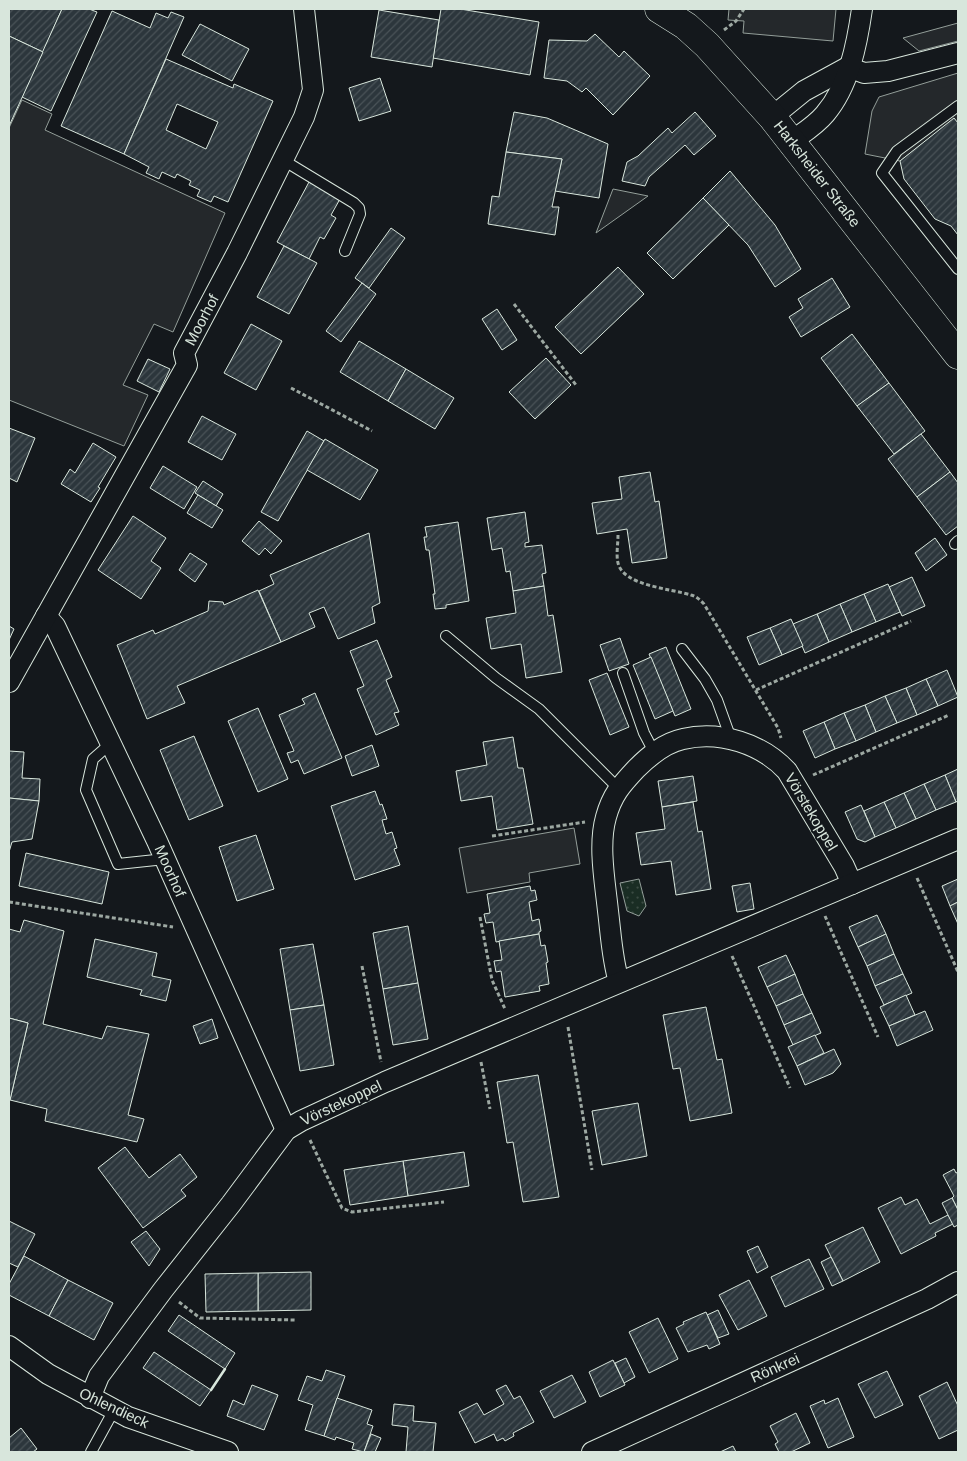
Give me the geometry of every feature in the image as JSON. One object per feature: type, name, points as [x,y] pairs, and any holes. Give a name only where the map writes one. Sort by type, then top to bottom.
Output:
[{"type":"main road","name":"Harksheider Straße","points":[[659,9],[686,26],[707,45],[772,117],[958,355]]},
{"type":"street","name":"Moorhof","points":[[9,682],[187,365],[184,353],[237,253],[304,117],[312,90],[304,9]]},
{"type":"street","points":[[792,141],[814,125],[830,108],[841,89],[856,45],[862,9]]},
{"type":"street","points":[[772,117],[804,91],[848,67],[864,73],[888,71],[958,53]]},
{"type":"street","name":"Moorhof","points":[[46,616],[55,626],[165,858],[196,931],[294,1126]]},
{"type":"street","name":"Vörstekoppel","points":[[619,982],[614,965],[604,866],[605,819],[618,788],[654,752],[683,739],[699,737],[731,739],[745,743],[766,754],[781,765],[844,866],[852,884]]},
{"type":"street","name":"Vörstekoppel","points":[[90,1398],[99,1376],[163,1290],[294,1126],[385,1082],[507,1032],[619,982],[958,839]]},
{"type":"street","name":"Rönkrei","points":[[592,1452],[927,1299],[958,1282]]},
{"type":"street","name":"Ohlendieck","points":[[9,1346],[48,1374],[134,1420],[228,1452]]},
{"type":"lane","points":[[958,106],[897,151],[882,173],[958,269]]},
{"type":"lane","points":[[283,160],[354,203],[359,208],[360,214],[345,251]]},
{"type":"lane","points":[[446,636],[496,678],[539,709],[618,788]]},
{"type":"lane","points":[[682,649],[717,700],[731,739]]},
{"type":"lane","points":[[623,673],[644,733],[654,752]]},
{"type":"lane","points":[[110,744],[93,759],[86,790],[118,864],[165,858]]},
{"type":"lane","points":[[91,1452],[114,1410]]},
{"type":"path","points":[[514,304],[576,385]]},
{"type":"path","points":[[291,388],[372,431]]},
{"type":"path","points":[[618,535],[618,563],[622,571],[629,576],[661,589],[694,595],[704,604],[778,728],[784,749],[781,765]]},
{"type":"path","points":[[756,690],[911,621]]},
{"type":"path","points":[[794,784],[949,715]]},
{"type":"path","points":[[492,836],[605,819]]},
{"type":"path","points":[[909,860],[958,972]]},
{"type":"path","points":[[818,898],[878,1037]]},
{"type":"path","points":[[9,902],[196,931]]},
{"type":"path","points":[[480,917],[492,980],[506,1011],[507,1032]]},
{"type":"path","points":[[724,939],[790,1088]]},
{"type":"path","points":[[362,966],[385,1082]]},
{"type":"path","points":[[563,1007],[592,1170]]},
{"type":"path","points":[[478,1044],[490,1109]]},
{"type":"path","points":[[294,1126],[342,1208],[352,1212],[444,1202]]},
{"type":"path","points":[[163,1290],[200,1318],[295,1320]]},
{"type":"green space","points":[[639,879],[646,906],[639,916],[627,911],[620,883]]},
{"type":"shaded area","points":[[729,9],[836,9],[833,41],[743,33],[744,21],[728,20]]},
{"type":"shaded area","points":[[958,23],[958,41],[919,51],[903,38]]},
{"type":"shaded area","points":[[958,73],[958,123],[954,119],[900,161],[865,154],[872,111],[879,97]]},
{"type":"shaded area","points":[[22,100],[52,114],[45,130],[225,213],[173,332],[154,324],[123,385],[148,395],[124,446],[9,400],[9,128]]},
{"type":"shaded area","points":[[613,189],[648,196],[596,233]]},
{"type":"shaded area","points":[[574,828],[580,864],[529,873],[530,882],[467,893],[459,848]]},
{"type":"building","points":[[9,9],[62,9],[43,52],[9,36]]},
{"type":"building","points":[[62,9],[89,9],[97,12],[51,111],[22,97]]},
{"type":"building","points":[[441,9],[460,9],[539,22],[530,75],[433,58]]},
{"type":"building","points":[[379,10],[439,20],[432,67],[371,57]]},
{"type":"building","points":[[112,11],[150,28],[156,13],[168,18],[171,12],[184,17],[124,154],[61,126]]},
{"type":"building","points":[[200,24],[249,49],[232,81],[182,55]]},
{"type":"building","points":[[595,34],[619,57],[624,51],[650,76],[613,115],[586,88],[582,92],[567,81],[544,78],[549,40],[587,41]]},
{"type":"building","points":[[9,36],[43,52],[9,126]]},
{"type":"building","points":[[166,59],[233,88],[234,84],[273,101],[228,202],[214,196],[211,202],[197,196],[200,190],[189,185],[191,181],[177,174],[175,178],[162,172],[159,179],[146,173],[149,167],[124,154]],"holes":[[[177,104],[218,122],[206,149],[166,130]]]},
{"type":"building","points":[[380,78],[391,111],[359,121],[349,88]]},
{"type":"building","points":[[514,112],[547,118],[608,144],[599,198],[555,191],[562,159],[506,152]]},
{"type":"building","points":[[695,112],[716,136],[694,155],[685,145],[649,177],[645,186],[622,181],[627,162],[638,156],[668,128],[672,133]]},
{"type":"building","points":[[954,118],[958,123],[958,235],[951,226],[935,219],[904,179],[900,161]]},
{"type":"building","points":[[506,152],[562,159],[552,207],[559,207],[555,235],[488,224],[492,196],[499,197]]},
{"type":"building","points":[[730,171],[775,225],[801,269],[775,287],[748,245],[703,198]]},
{"type":"building","points":[[309,182],[340,199],[331,215],[336,218],[324,239],[320,237],[309,259],[277,242]]},
{"type":"building","points":[[703,198],[729,225],[673,279],[647,253]]},
{"type":"building","points":[[391,228],[405,238],[369,288],[355,278]]},
{"type":"building","points":[[284,246],[317,263],[289,314],[257,297]]},
{"type":"building","points":[[618,267],[644,294],[581,354],[555,327]]},
{"type":"building","points":[[832,278],[850,307],[801,337],[789,317],[803,308],[798,299]]},
{"type":"building","points":[[362,283],[376,294],[341,342],[326,331]]},
{"type":"building","points":[[497,309],[517,340],[502,350],[482,319]]},
{"type":"building","points":[[251,324],[282,341],[256,390],[224,373]]},
{"type":"building","points":[[852,334],[889,383],[857,406],[821,358]]},
{"type":"building","points":[[359,341],[406,369],[388,401],[340,372]]},
{"type":"building","points":[[546,358],[571,385],[535,419],[509,392]]},
{"type":"building","points":[[148,359],[170,369],[159,392],[137,381]]},
{"type":"building","points":[[406,369],[454,398],[435,429],[388,401]]},
{"type":"building","points":[[889,383],[925,431],[894,454],[857,406]]},
{"type":"building","points":[[202,416],[236,434],[222,460],[188,442]]},
{"type":"building","points":[[9,428],[35,438],[17,482],[9,478]]},
{"type":"building","points":[[307,431],[324,441],[278,521],[261,512]]},
{"type":"building","points":[[921,434],[950,472],[917,497],[888,459]]},
{"type":"building","points":[[325,439],[378,470],[360,500],[307,470]]},
{"type":"building","points":[[93,443],[116,457],[91,502],[61,484],[70,469],[75,473]]},
{"type":"building","points":[[163,466],[197,487],[184,509],[150,488]]},
{"type":"building","points":[[650,472],[655,502],[659,501],[667,558],[632,563],[627,529],[597,534],[592,503],[622,499],[619,477]]},
{"type":"building","points":[[950,472],[958,483],[958,526],[946,535],[917,497]]},
{"type":"building","points":[[203,481],[223,494],[216,506],[195,493]]},
{"type":"building","points":[[198,495],[223,510],[212,528],[187,513]]},
{"type":"building","points":[[525,512],[529,542],[525,543],[525,547],[542,545],[546,573],[542,574],[544,586],[513,591],[510,571],[506,572],[502,548],[492,550],[487,518]]},
{"type":"building","points":[[133,516],[166,538],[151,561],[161,568],[141,599],[98,570]]},
{"type":"building","points":[[259,521],[282,541],[271,554],[265,548],[259,555],[242,541]]},
{"type":"building","points":[[458,522],[469,601],[446,605],[446,608],[435,609],[433,594],[435,594],[429,550],[426,550],[424,537],[427,537],[425,527]]},
{"type":"building","points":[[369,533],[380,603],[372,607],[375,623],[338,639],[324,607],[309,613],[315,627],[281,642],[259,591],[274,584],[270,575]]},
{"type":"building","points":[[935,538],[947,555],[926,571],[915,553]]},
{"type":"building","points":[[190,553],[207,564],[195,582],[179,570]]},
{"type":"building","points":[[912,577],[925,606],[902,616],[889,587]]},
{"type":"building","points":[[888,584],[900,612],[876,622],[864,594]]},
{"type":"building","points":[[544,586],[548,616],[553,615],[562,672],[526,678],[521,644],[491,649],[486,618],[516,613],[513,591]]},
{"type":"building","points":[[258,590],[281,642],[177,686],[185,703],[147,719],[117,645],[153,630],[155,634],[208,611],[209,601],[223,602],[224,605]]},
{"type":"building","points":[[864,594],[876,622],[852,632],[840,604]]},
{"type":"building","points":[[840,604],[852,632],[829,642],[817,614]]},
{"type":"building","points":[[817,614],[829,642],[805,653],[793,624]]},
{"type":"building","points":[[791,619],[803,646],[782,655],[770,628]]},
{"type":"building","points":[[9,626],[14,629],[9,640]]},
{"type":"building","points":[[770,628],[782,655],[759,665],[747,637]]},
{"type":"building","points":[[620,638],[629,664],[609,671],[600,645]]},
{"type":"building","points":[[377,640],[392,677],[386,680],[399,712],[394,713],[399,725],[376,735],[357,689],[364,686],[350,651]]},
{"type":"building","points":[[666,647],[691,709],[675,716],[649,654]]},
{"type":"building","points":[[651,657],[673,711],[655,719],[633,665]]},
{"type":"building","points":[[947,670],[958,697],[938,706],[926,679]]},
{"type":"building","points":[[607,673],[629,727],[610,735],[589,680]]},
{"type":"building","points":[[926,679],[938,706],[917,715],[906,688]]},
{"type":"building","points":[[906,688],[917,715],[897,723],[885,696]]},
{"type":"building","points":[[315,693],[342,758],[304,774],[298,760],[291,763],[287,753],[294,751],[279,715],[305,704],[302,699]]},
{"type":"building","points":[[885,696],[897,723],[876,732],[865,705]]},
{"type":"building","points":[[865,705],[876,732],[856,741],[844,713]]},
{"type":"building","points":[[258,708],[288,779],[258,792],[228,721]]},
{"type":"building","points":[[844,713],[856,741],[835,749],[824,722]]},
{"type":"building","points":[[824,722],[835,749],[815,758],[803,731]]},
{"type":"building","points":[[194,736],[223,806],[189,820],[160,750]]},
{"type":"building","points":[[513,737],[518,768],[523,768],[533,824],[497,830],[492,796],[461,801],[456,771],[487,765],[483,742]]},
{"type":"building","points":[[372,745],[379,766],[352,776],[345,756]]},
{"type":"building","points":[[9,751],[24,752],[22,778],[40,779],[39,801],[9,798]]},
{"type":"building","points":[[958,769],[958,801],[956,802],[945,775]]},
{"type":"building","points":[[945,775],[956,802],[936,810],[924,784]]},
{"type":"building","points":[[693,776],[697,801],[662,807],[658,781]]},
{"type":"building","points":[[924,784],[936,810],[916,819],[904,793]]},
{"type":"building","points":[[375,791],[387,819],[382,820],[386,834],[392,832],[397,848],[394,849],[400,865],[355,880],[331,806]]},
{"type":"building","points":[[904,793],[916,819],[896,828],[884,802]]},
{"type":"building","points":[[9,798],[39,801],[32,839],[12,842],[9,852]]},
{"type":"building","points":[[693,802],[698,832],[702,831],[711,889],[676,895],[671,861],[641,865],[636,833],[665,829],[662,807]]},
{"type":"building","points":[[884,802],[896,828],[875,837],[864,811]]},
{"type":"building","points":[[861,805],[875,837],[865,842],[857,839],[845,812]]},
{"type":"building","points":[[256,835],[274,889],[237,901],[219,847]]},
{"type":"building","points":[[26,853],[109,872],[102,904],[19,886]]},
{"type":"building","points":[[958,879],[958,902],[950,906],[942,886]]},
{"type":"building","points":[[750,883],[754,909],[737,912],[732,886]]},
{"type":"building","points":[[530,886],[531,891],[535,890],[537,900],[529,902],[532,921],[539,919],[541,931],[539,934],[496,942],[493,922],[486,923],[484,914],[490,913],[487,894]]},
{"type":"building","points":[[958,902],[958,924],[950,906]]},
{"type":"building","points":[[877,915],[886,934],[858,947],[849,927]]},
{"type":"building","points":[[24,920],[64,931],[43,1024],[102,1039],[107,1026],[149,1034],[128,1115],[144,1119],[137,1142],[45,1121],[47,1109],[10,1100],[28,1023],[9,1018],[9,929],[20,932]]},
{"type":"building","points":[[408,926],[418,983],[383,989],[373,933]]},
{"type":"building","points":[[539,934],[541,946],[545,945],[549,984],[539,986],[540,991],[505,997],[501,971],[496,972],[494,961],[502,960],[499,941]]},
{"type":"building","points":[[886,934],[894,954],[867,966],[858,947]]},
{"type":"building","points":[[95,939],[157,953],[152,976],[171,980],[166,1001],[140,995],[142,990],[87,977]]},
{"type":"building","points":[[313,944],[324,1005],[290,1010],[280,949]]},
{"type":"building","points":[[894,954],[903,974],[875,986],[867,966]]},
{"type":"building","points":[[786,955],[795,974],[767,987],[758,967]]},
{"type":"building","points":[[795,974],[803,994],[776,1006],[767,987]]},
{"type":"building","points":[[903,974],[912,993],[884,1005],[875,986]]},
{"type":"building","points":[[418,983],[428,1039],[393,1045],[383,989]]},
{"type":"building","points":[[803,994],[812,1013],[784,1025],[776,1006]]},
{"type":"building","points":[[906,995],[915,1015],[889,1026],[880,1007]]},
{"type":"building","points":[[324,1005],[334,1065],[300,1071],[290,1010]]},
{"type":"building","points":[[706,1007],[717,1060],[722,1059],[732,1113],[690,1121],[680,1068],[673,1069],[663,1015]]},
{"type":"building","points":[[925,1011],[933,1030],[897,1046],[889,1026]]},
{"type":"building","points":[[812,1013],[821,1033],[793,1045],[784,1025]]},
{"type":"building","points":[[9,1018],[28,1023],[10,1100],[9,1099]]},
{"type":"building","points":[[212,1019],[218,1038],[200,1044],[193,1026]]},
{"type":"building","points":[[815,1035],[824,1053],[797,1066],[788,1047]]},
{"type":"building","points":[[834,1049],[841,1064],[833,1073],[805,1085],[797,1066]]},
{"type":"building","points":[[538,1075],[559,1197],[523,1202],[513,1142],[507,1143],[497,1082]]},
{"type":"building","points":[[638,1103],[647,1156],[602,1165],[592,1111]]},
{"type":"building","points":[[125,1147],[149,1178],[180,1154],[197,1177],[181,1190],[186,1196],[143,1228],[98,1168]]},
{"type":"building","points":[[464,1152],[469,1186],[408,1196],[403,1161]]},
{"type":"building","points":[[403,1161],[408,1196],[350,1205],[344,1170]]},
{"type":"building","points":[[954,1169],[956,1173],[958,1172],[958,1210],[952,1198],[954,1196],[943,1175]]},
{"type":"building","points":[[901,1197],[905,1205],[917,1199],[930,1224],[948,1215],[953,1224],[935,1233],[936,1236],[901,1254],[878,1208]]},
{"type":"building","points":[[952,1198],[958,1210],[958,1225],[954,1227],[942,1203]]},
{"type":"building","points":[[9,1221],[35,1234],[18,1267],[9,1263]]},
{"type":"building","points":[[863,1227],[880,1262],[843,1281],[825,1245]]},
{"type":"building","points":[[146,1231],[160,1249],[149,1266],[131,1242]]},
{"type":"building","points":[[758,1246],[768,1267],[757,1273],[747,1251]]},
{"type":"building","points":[[24,1256],[68,1280],[49,1316],[9,1295],[9,1284]]},
{"type":"building","points":[[831,1257],[843,1281],[832,1286],[821,1262]]},
{"type":"building","points":[[809,1259],[824,1289],[785,1307],[771,1277]]},
{"type":"building","points":[[311,1272],[311,1310],[258,1311],[258,1273]]},
{"type":"building","points":[[258,1273],[258,1311],[206,1312],[205,1274]]},
{"type":"building","points":[[68,1280],[113,1303],[94,1340],[49,1316]]},
{"type":"building","points":[[749,1280],[767,1316],[738,1330],[719,1295]]},
{"type":"building","points":[[718,1310],[729,1334],[718,1338],[707,1315]]},
{"type":"building","points":[[706,1312],[720,1344],[709,1349],[707,1345],[688,1352],[676,1328],[684,1324],[683,1322]]},
{"type":"building","points":[[179,1315],[235,1353],[225,1369],[168,1331]]},
{"type":"building","points":[[658,1318],[678,1359],[649,1373],[629,1332]]},
{"type":"building","points":[[154,1352],[211,1390],[200,1406],[143,1368]]},
{"type":"building","points":[[626,1358],[635,1377],[624,1383],[615,1363]]},
{"type":"building","points":[[613,1360],[625,1385],[600,1397],[589,1372]]},
{"type":"building","points":[[326,1370],[345,1376],[324,1436],[305,1430],[313,1405],[298,1400],[307,1376],[322,1381]]},
{"type":"building","points":[[887,1371],[903,1405],[875,1418],[858,1384]]},
{"type":"building","points":[[572,1375],[586,1402],[554,1418],[540,1391]]},
{"type":"building","points":[[947,1382],[958,1406],[958,1430],[939,1439],[919,1396]]},
{"type":"building","points":[[252,1385],[278,1395],[264,1430],[227,1416],[233,1400],[244,1405]]},
{"type":"building","points":[[506,1385],[514,1399],[520,1396],[534,1422],[513,1433],[514,1436],[505,1441],[503,1438],[497,1441],[494,1434],[475,1443],[459,1412],[477,1403],[484,1415],[504,1404],[496,1390]]},
{"type":"building","points":[[337,1398],[372,1410],[367,1424],[373,1426],[364,1452],[352,1449],[354,1443],[336,1437],[335,1440],[324,1436]]},
{"type":"building","points":[[838,1398],[854,1437],[828,1448],[810,1406],[824,1400],[825,1404]]},
{"type":"building","points":[[394,1404],[414,1406],[413,1421],[436,1423],[433,1452],[406,1452],[408,1427],[392,1425]]},
{"type":"building","points":[[796,1413],[810,1443],[791,1452],[779,1452],[775,1444],[778,1442],[770,1426]]},
{"type":"building","points":[[21,1428],[37,1449],[33,1452],[9,1452],[9,1438]]},
{"type":"building","points":[[371,1434],[381,1438],[375,1452],[364,1452]]},
{"type":"building","points":[[733,1446],[736,1452],[720,1452]]},
{"type":"wall","points":[[211,1390],[225,1369]]}]
